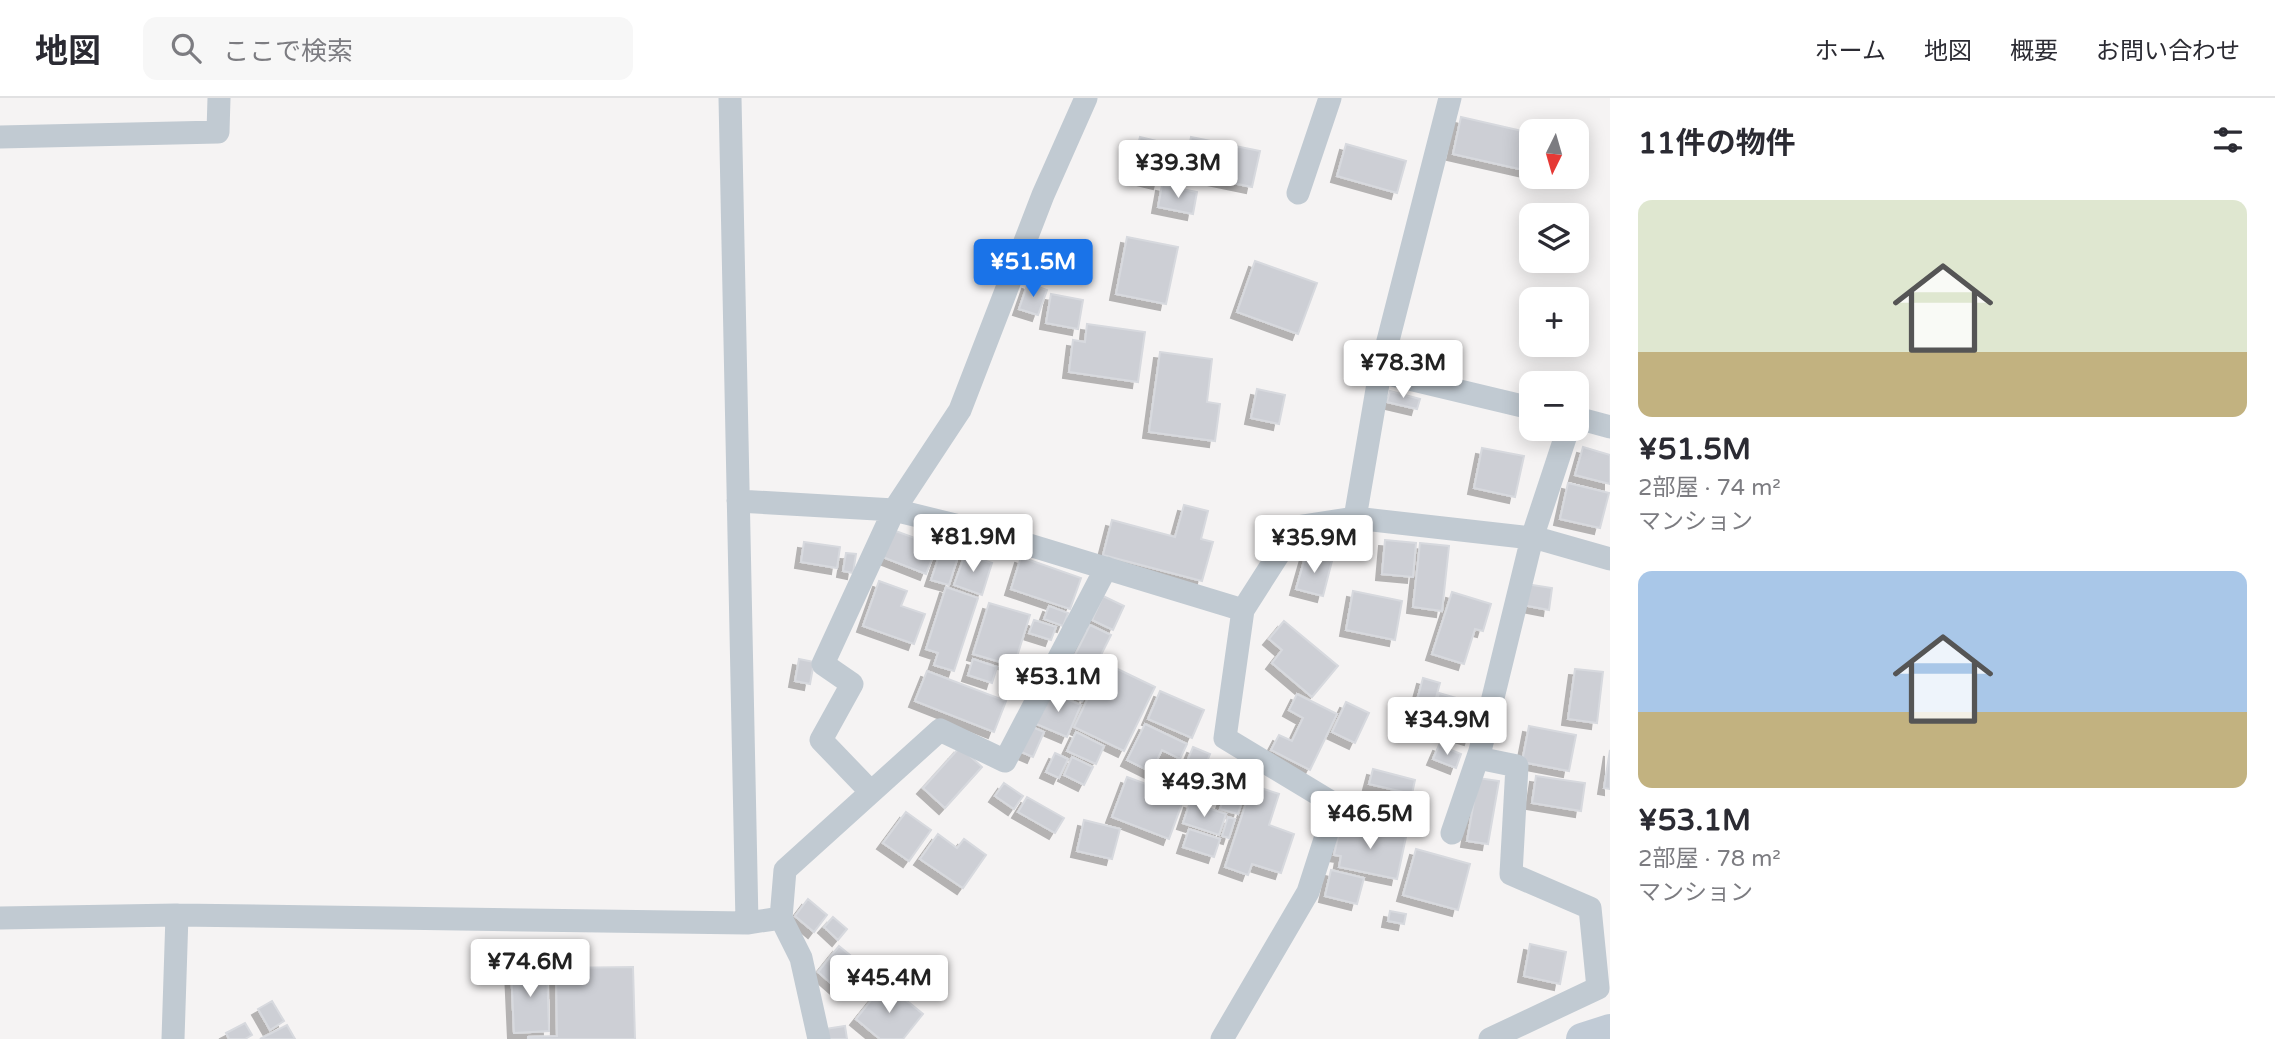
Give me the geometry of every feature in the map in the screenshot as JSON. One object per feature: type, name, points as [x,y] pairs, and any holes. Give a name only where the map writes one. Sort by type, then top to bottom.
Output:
[{"type":"main road","points":[[1582,1039],[1610,1030]]},
{"type":"street","points":[[0,137],[218,132],[219,98]]},
{"type":"street","points":[[730,98],[747,923]]},
{"type":"street","points":[[871,792],[821,740],[852,684],[822,664],[894,510],[960,410],[1043,195],[1086,98]]},
{"type":"street","points":[[1298,193],[1330,98]]},
{"type":"street","points":[[1355,519],[1380,372],[1450,98]]},
{"type":"street","points":[[1380,372],[1519,405]]},
{"type":"street","points":[[1589,421],[1610,427]]},
{"type":"street","points":[[1452,833],[1478,758],[1532,538],[1564,441]]},
{"type":"street","points":[[738,501],[894,510],[996,535],[1243,611]]},
{"type":"street","points":[[1222,1039],[1308,892],[1336,804],[1225,738],[1243,611],[1296,527],[1355,519],[1532,538],[1610,559]]},
{"type":"street","points":[[819,1039],[801,958],[782,918],[785,870],[940,730],[1005,761],[1106,568]]},
{"type":"street","points":[[1478,758],[1517,766],[1511,873],[1590,908],[1598,988],[1490,1039]]},
{"type":"street","points":[[173,1039],[177,915]]},
{"type":"street","points":[[0,918],[177,915],[747,923],[782,918]]},
{"type":"building","points":[[1461,117],[1519,130],[1519,169],[1453,154]]},
{"type":"building","points":[[1140,137],[1169,144],[1159,183],[1130,176]]},
{"type":"building","points":[[1191,137],[1260,151],[1252,187],[1184,173]]},
{"type":"building","points":[[1346,144],[1406,161],[1397,193],[1337,176]]},
{"type":"building","points":[[1162,185],[1197,192],[1193,214],[1158,207]]},
{"type":"building","points":[[1127,237],[1178,247],[1166,304],[1116,294]]},
{"type":"building","points":[[1255,261],[1317,283],[1298,334],[1237,312]]},
{"type":"building","points":[[1028,283],[1047,290],[1038,315],[1019,309]]},
{"type":"building","points":[[1051,294],[1083,300],[1078,329],[1046,323]]},
{"type":"building","points":[[1087,324],[1145,332],[1138,382],[1069,372],[1073,340],[1085,342]]},
{"type":"building","points":[[1160,352],[1212,359],[1207,402],[1220,404],[1215,441],[1149,432]]},
{"type":"building","points":[[1257,389],[1285,395],[1279,424],[1251,418]]},
{"type":"building","points":[[1390,391],[1420,399],[1417,409],[1387,402]]},
{"type":"building","points":[[1583,447],[1610,455],[1610,484],[1575,475]]},
{"type":"building","points":[[1482,448],[1524,456],[1515,497],[1474,488]]},
{"type":"building","points":[[1568,483],[1609,493],[1600,528],[1560,519]]},
{"type":"building","points":[[1184,505],[1208,511],[1201,539],[1213,542],[1202,581],[1103,555],[1112,520],[1175,537]]},
{"type":"building","points":[[890,529],[937,546],[926,574],[880,556]]},
{"type":"building","points":[[1385,540],[1416,543],[1413,577],[1382,574]]},
{"type":"building","points":[[804,542],[840,547],[837,568],[801,562]]},
{"type":"building","points":[[1420,543],[1449,546],[1442,611],[1413,607]]},
{"type":"building","points":[[942,547],[959,553],[949,585],[931,580]]},
{"type":"building","points":[[846,553],[856,554],[853,573],[843,571]]},
{"type":"building","points":[[965,554],[992,563],[982,595],[954,585]]},
{"type":"building","points":[[1306,554],[1332,561],[1323,596],[1296,589]]},
{"type":"building","points":[[1021,557],[1081,578],[1070,609],[1011,589]]},
{"type":"building","points":[[879,581],[907,591],[901,606],[925,614],[914,644],[863,626]]},
{"type":"building","points":[[1526,584],[1552,588],[1549,610],[1523,605]]},
{"type":"building","points":[[946,587],[978,598],[954,671],[934,665],[938,653],[926,649]]},
{"type":"building","points":[[1353,591],[1402,601],[1395,640],[1346,630]]},
{"type":"building","points":[[1452,592],[1491,604],[1483,631],[1475,629],[1464,664],[1432,654]]},
{"type":"building","points":[[1103,596],[1124,606],[1113,630],[1092,620]]},
{"type":"building","points":[[989,603],[1030,615],[1014,666],[973,654]]},
{"type":"building","points":[[1049,606],[1068,613],[1063,626],[1044,619]]},
{"type":"building","points":[[1034,620],[1056,627],[1051,640],[1029,633]]},
{"type":"building","points":[[1284,621],[1338,666],[1312,697],[1272,663],[1282,650],[1269,639]]},
{"type":"building","points":[[1090,625],[1111,635],[1085,687],[1064,677]]},
{"type":"building","points":[[799,659],[814,662],[810,684],[795,681]]},
{"type":"building","points":[[973,659],[997,667],[992,683],[968,675]]},
{"type":"building","points":[[1105,663],[1155,687],[1124,751],[1074,727]]},
{"type":"building","points":[[1575,669],[1603,672],[1597,723],[1568,719]]},
{"type":"building","points":[[927,671],[1006,701],[994,732],[915,701]]},
{"type":"building","points":[[1061,678],[1087,690],[1082,701],[1056,689]]},
{"type":"building","points":[[1423,678],[1440,683],[1428,727],[1411,722]]},
{"type":"building","points":[[1048,691],[1081,705],[1067,737],[1034,723]]},
{"type":"building","points":[[1160,691],[1204,710],[1192,738],[1148,719]]},
{"type":"building","points":[[1439,693],[1480,705],[1470,739],[1430,727]]},
{"type":"building","points":[[1297,694],[1337,714],[1310,770],[1271,750],[1279,735],[1292,741],[1303,718],[1289,710]]},
{"type":"building","points":[[1346,702],[1369,713],[1355,743],[1332,732]]},
{"type":"building","points":[[1145,724],[1187,744],[1180,759],[1162,750],[1151,772],[1127,760]]},
{"type":"building","points":[[1030,726],[1044,732],[1033,757],[1019,751]]},
{"type":"building","points":[[1529,726],[1576,735],[1569,771],[1522,762]]},
{"type":"building","points":[[1076,732],[1104,746],[1096,764],[1067,751]]},
{"type":"building","points":[[1439,745],[1461,754],[1456,768],[1433,759]]},
{"type":"building","points":[[960,747],[982,767],[945,808],[923,788]]},
{"type":"building","points":[[1193,747],[1210,754],[1196,790],[1159,775],[1164,761],[1184,769]]},
{"type":"building","points":[[1610,750],[1610,789],[1604,788]]},
{"type":"building","points":[[1055,753],[1068,759],[1059,778],[1046,772]]},
{"type":"building","points":[[1072,757],[1093,767],[1084,785],[1064,775]]},
{"type":"building","points":[[1243,766],[1254,770],[1248,787],[1236,782]]},
{"type":"building","points":[[1373,769],[1415,780],[1412,794],[1369,784]]},
{"type":"building","points":[[1536,776],[1585,783],[1581,811],[1532,803]]},
{"type":"building","points":[[1127,777],[1184,798],[1169,839],[1112,817]]},
{"type":"building","points":[[1478,778],[1499,781],[1488,844],[1467,841]]},
{"type":"building","points":[[1004,783],[1023,796],[1014,809],[995,796]]},
{"type":"building","points":[[1252,785],[1279,794],[1269,825],[1294,834],[1281,873],[1252,864],[1248,875],[1225,867]]},
{"type":"building","points":[[1228,786],[1245,792],[1238,814],[1220,809]]},
{"type":"building","points":[[1027,797],[1064,818],[1055,833],[1018,812]]},
{"type":"building","points":[[1190,802],[1226,814],[1219,835],[1183,823]]},
{"type":"building","points":[[906,812],[931,830],[909,861],[883,843]]},
{"type":"building","points":[[1228,817],[1235,819],[1229,838],[1222,836]]},
{"type":"building","points":[[1084,820],[1120,829],[1112,859],[1077,851]]},
{"type":"building","points":[[1341,823],[1406,837],[1397,879],[1339,867],[1341,856],[1334,855]]},
{"type":"building","points":[[1189,829],[1220,839],[1214,857],[1183,847]]},
{"type":"building","points":[[938,834],[957,848],[964,839],[986,855],[963,888],[920,859]]},
{"type":"building","points":[[1416,849],[1470,864],[1458,910],[1403,895]]},
{"type":"building","points":[[1331,870],[1364,878],[1357,904],[1325,896]]},
{"type":"building","points":[[808,899],[827,915],[814,932],[795,916]]},
{"type":"building","points":[[1390,911],[1406,914],[1404,924],[1388,921]]},
{"type":"building","points":[[833,917],[847,929],[838,940],[824,927]]},
{"type":"building","points":[[1530,944],[1566,952],[1560,984],[1524,976]]},
{"type":"building","points":[[839,946],[862,965],[840,991],[818,972]]},
{"type":"building","points":[[547,966],[549,1031],[514,1033],[511,967]]},
{"type":"building","points":[[633,967],[635,1039],[528,1039],[557,1036],[556,968]]},
{"type":"building","points":[[885,983],[923,1014],[903,1039],[880,1039],[856,1019]]},
{"type":"building","points":[[272,1001],[284,1021],[270,1030],[258,1009]]},
{"type":"building","points":[[245,1023],[252,1035],[245,1039],[229,1039],[226,1033]]},
{"type":"building","points":[[287,1025],[295,1039],[260,1039]]},
{"type":"building","points":[[845,1026],[847,1039],[826,1039],[825,1029]]}]
